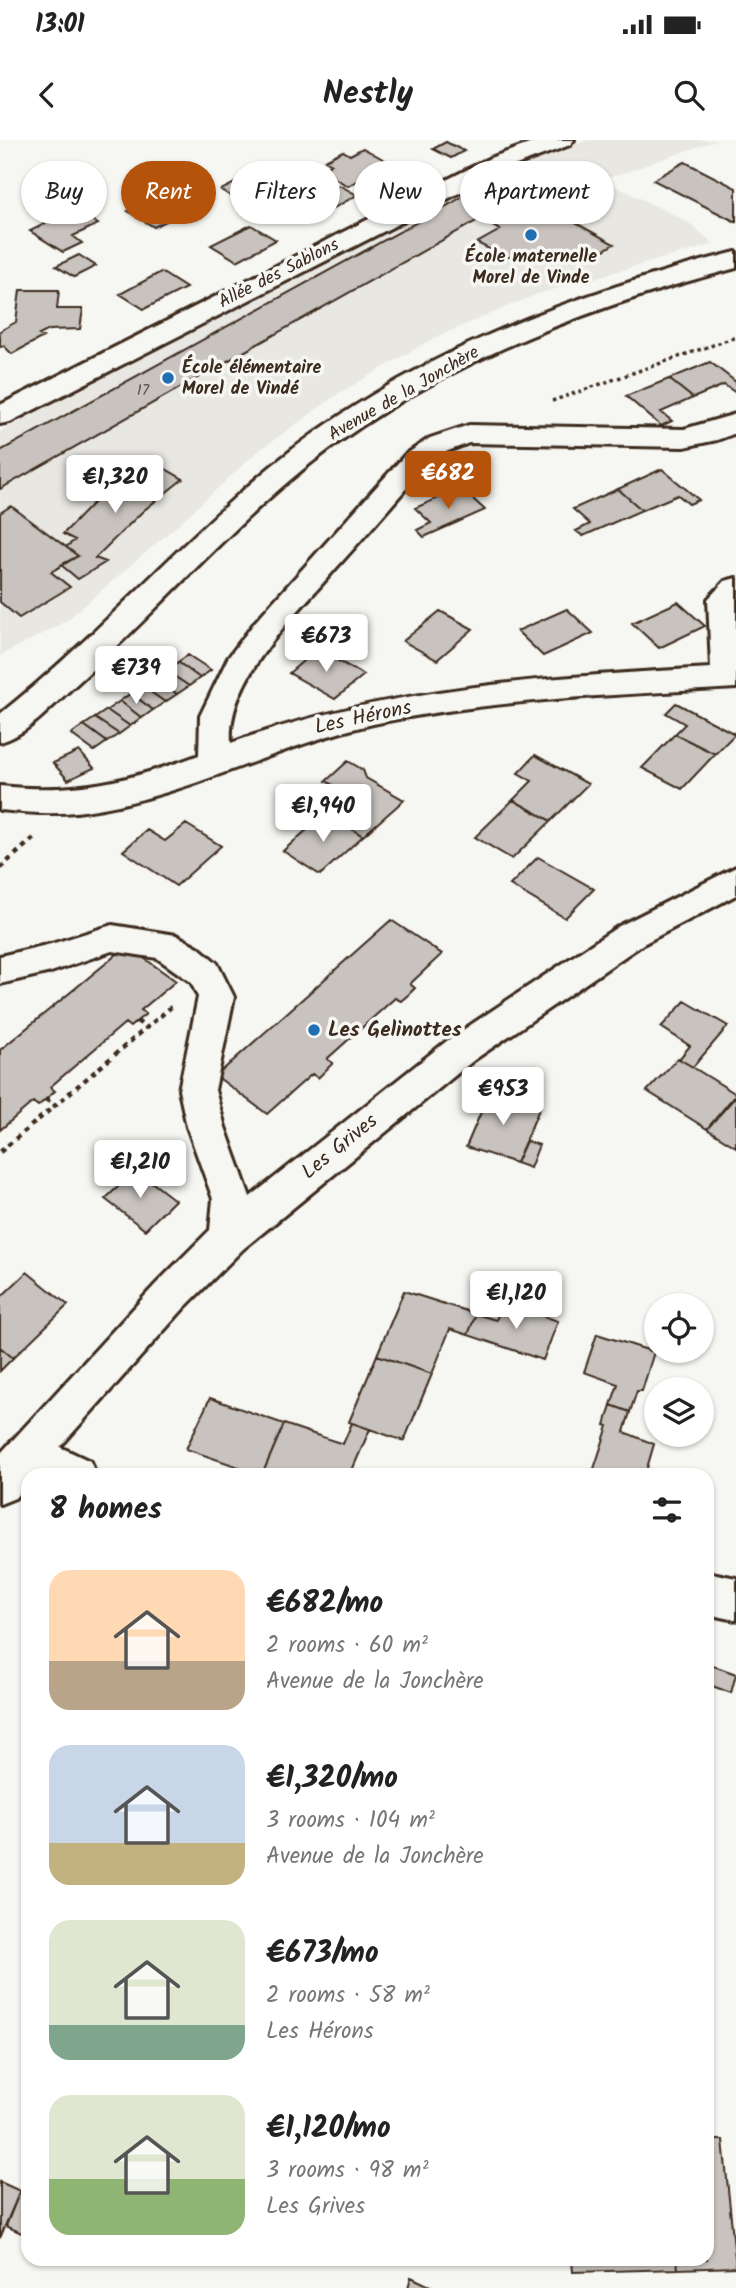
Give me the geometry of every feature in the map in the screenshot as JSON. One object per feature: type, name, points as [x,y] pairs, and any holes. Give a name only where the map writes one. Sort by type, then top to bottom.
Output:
[{"type":"street","name":"Allée des Sablons","points":[[0,416],[499,163],[562,140]]},
{"type":"street","name":"Avenue de la Jonchère","points":[[0,731],[60,684],[244,506],[291,465],[341,428],[471,353],[536,322],[582,304],[736,260]]},
{"type":"street","points":[[216,761],[216,716],[239,666],[266,629],[415,461],[431,447],[468,434],[684,438],[707,434],[736,423]]},
{"type":"street","points":[[732,677],[723,599],[736,588]]},
{"type":"street","name":"Les Hérons","points":[[0,798],[46,804],[144,788],[327,724],[413,707],[629,684],[732,677]]},
{"type":"street","name":"Les Grives","points":[[0,1484],[229,1237],[461,1050],[631,935],[736,880]]},
{"type":"street","points":[[0,970],[51,958],[112,938],[164,945],[186,957],[206,976],[216,997],[197,1090],[206,1128],[232,1199],[229,1237]]},
{"type":"street","points":[[27,1452],[60,1468]]},
{"type":"street","points":[[714,1594],[736,1599]]},
{"type":"path","points":[[544,404],[736,337]]},
{"type":"path","points":[[0,1152],[206,976]]},
{"type":"path","points":[[137,1021],[146,1028]]},
{"type":"path","points":[[46,1099],[54,1106]]},
{"type":"shaded area","points":[[588,140],[717,140],[614,176],[614,161],[526,161]]},
{"type":"shaded area","points":[[614,185],[686,221],[714,244],[537,294],[434,338],[341,392],[257,452],[66,621],[0,656],[0,432],[394,224],[446,224],[446,197],[460,189],[460,224],[614,224]]},
{"type":"building","points":[[446,142],[464,151],[451,158],[433,149]]},
{"type":"building","points":[[363,148],[386,161],[354,161],[354,183],[348,186],[340,181],[340,161],[325,160],[343,151],[350,155]]},
{"type":"building","points":[[685,162],[736,188],[736,222],[653,180]]},
{"type":"building","points":[[230,185],[230,196],[221,190]]},
{"type":"building","points":[[340,186],[354,193],[354,197],[340,204]]},
{"type":"building","points":[[460,198],[460,224],[471,224],[0,489],[0,451],[414,224],[446,224],[446,206]]},
{"type":"building","points":[[44,224],[98,224],[73,236],[82,243],[63,252],[30,231]]},
{"type":"building","points":[[489,224],[578,224],[614,244],[592,257],[505,257],[477,243],[500,230]]},
{"type":"building","points":[[251,225],[276,240],[237,261],[211,245]]},
{"type":"building","points":[[79,255],[96,266],[74,277],[56,266]]},
{"type":"building","points":[[161,272],[186,288],[144,309],[120,294]]},
{"type":"building","points":[[20,290],[59,290],[57,309],[83,309],[80,329],[49,330],[39,335],[43,337],[12,354],[4,346],[0,347],[0,331],[16,322]]},
{"type":"building","points":[[710,362],[736,382],[736,393],[724,385],[693,398],[669,379]]},
{"type":"building","points":[[669,379],[693,398],[661,412],[672,421],[661,426],[626,396]]},
{"type":"building","points":[[150,460],[183,479],[143,511],[95,558],[106,562],[78,579],[61,565],[78,556],[66,547],[75,540],[63,534],[99,497],[106,498],[114,491],[109,488]]},
{"type":"building","points":[[662,469],[699,500],[689,504],[678,495],[642,510],[618,489]]},
{"type":"building","points":[[461,488],[485,510],[424,537],[417,530],[431,523],[415,508]]},
{"type":"building","points":[[618,489],[642,510],[583,536],[576,531],[590,524],[573,509]]},
{"type":"building","points":[[11,506],[78,556],[51,572],[70,587],[19,618],[0,602],[0,513]]},
{"type":"building","points":[[678,602],[705,626],[659,648],[632,623]]},
{"type":"building","points":[[567,609],[593,633],[543,656],[517,631]]},
{"type":"building","points":[[440,611],[473,629],[437,660],[403,641]]},
{"type":"building","points":[[317,649],[364,675],[335,699],[289,673]]},
{"type":"building","points":[[188,655],[211,670],[200,678],[178,662]]},
{"type":"building","points":[[178,662],[200,678],[189,686],[165,670]]},
{"type":"building","points":[[165,670],[189,686],[177,694],[154,677]]},
{"type":"building","points":[[154,677],[177,694],[165,702],[142,686]]},
{"type":"building","points":[[142,686],[165,702],[153,710],[131,693]]},
{"type":"building","points":[[131,693],[153,710],[142,718],[120,701]]},
{"type":"building","points":[[120,701],[142,718],[130,726],[107,710]]},
{"type":"building","points":[[676,703],[735,734],[715,754],[675,734],[685,724],[666,713]]},
{"type":"building","points":[[107,710],[130,726],[119,734],[95,718]]},
{"type":"building","points":[[95,718],[119,734],[107,742],[84,725]]},
{"type":"building","points":[[84,725],[107,742],[94,751],[71,734]]},
{"type":"building","points":[[675,734],[715,754],[682,789],[642,768]]},
{"type":"building","points":[[79,751],[94,768],[68,780],[53,763]]},
{"type":"building","points":[[535,755],[588,784],[551,821],[513,800],[532,781],[518,773]]},
{"type":"building","points":[[348,761],[363,770],[366,778],[404,800],[363,836],[326,813],[348,794],[326,781]]},
{"type":"building","points":[[513,800],[551,821],[512,859],[475,837]]},
{"type":"building","points":[[326,813],[363,836],[320,875],[283,851]]},
{"type":"building","points":[[186,824],[221,846],[176,886],[123,851],[147,830],[165,841]]},
{"type":"building","points":[[538,857],[594,889],[565,918],[510,885]]},
{"type":"building","name":"Les Gelinottes","points":[[391,920],[442,954],[410,984],[415,988],[408,995],[401,1001],[395,998],[327,1059],[333,1063],[318,1078],[312,1074],[267,1114],[216,1076]]},
{"type":"building","points":[[127,946],[176,981],[141,1010],[146,1014],[130,1027],[125,1023],[50,1087],[55,1091],[38,1106],[33,1102],[0,1130],[0,1050]]},
{"type":"building","points":[[685,1001],[728,1026],[693,1067],[679,1059],[690,1046],[661,1027]]},
{"type":"building","points":[[678,1058],[736,1094],[707,1129],[647,1091]]},
{"type":"building","points":[[490,1091],[540,1107],[516,1163],[466,1147]]},
{"type":"building","points":[[736,1096],[736,1147],[707,1129]]},
{"type":"building","points":[[526,1141],[539,1145],[530,1168],[516,1163]]},
{"type":"building","points":[[136,1170],[175,1200],[145,1230],[105,1199]]},
{"type":"building","points":[[27,1272],[68,1305],[13,1358],[0,1347],[0,1298]]},
{"type":"building","points":[[404,1291],[476,1314],[468,1335],[450,1329],[432,1374],[377,1355]]},
{"type":"building","points":[[503,1302],[558,1321],[543,1360],[468,1335],[476,1314],[496,1320]]},
{"type":"building","points":[[597,1334],[644,1349],[644,1363],[651,1363],[644,1377],[642,1391],[637,1391],[630,1412],[611,1405],[618,1384],[584,1372]]},
{"type":"building","points":[[0,1347],[13,1358],[0,1371]]},
{"type":"building","points":[[377,1355],[432,1374],[404,1441],[349,1422]]},
{"type":"building","points":[[210,1398],[284,1424],[265,1468],[242,1468],[186,1449]]},
{"type":"building","points":[[611,1405],[630,1412],[624,1432],[644,1440],[644,1447],[653,1447],[647,1468],[594,1468],[608,1426],[605,1425]]},
{"type":"building","points":[[352,1423],[370,1429],[353,1468],[265,1468],[284,1424],[343,1444]]},
{"type":"building","points":[[714,1666],[736,1674],[731,1693],[714,1687]]},
{"type":"building","points":[[714,2140],[723,2140],[736,2267],[678,2269],[678,2266],[714,2266]]},
{"type":"building","points":[[0,2182],[20,2191],[0,2238]]},
{"type":"building","points":[[20,2191],[21,2233],[6,2226]]},
{"type":"building","points":[[573,2266],[678,2266],[678,2269],[573,2272]]},
{"type":"building","points":[[411,2277],[434,2288],[408,2288]]},
{"type":"place","name":"École maternelle Morel de Vinde","points":[[531,235]]},
{"type":"place","name":"École élémentaire Morel de Vindé","points":[[168,378]]},
{"type":"place","name":"Les Gelinottes","points":[[314,1030]]}]
